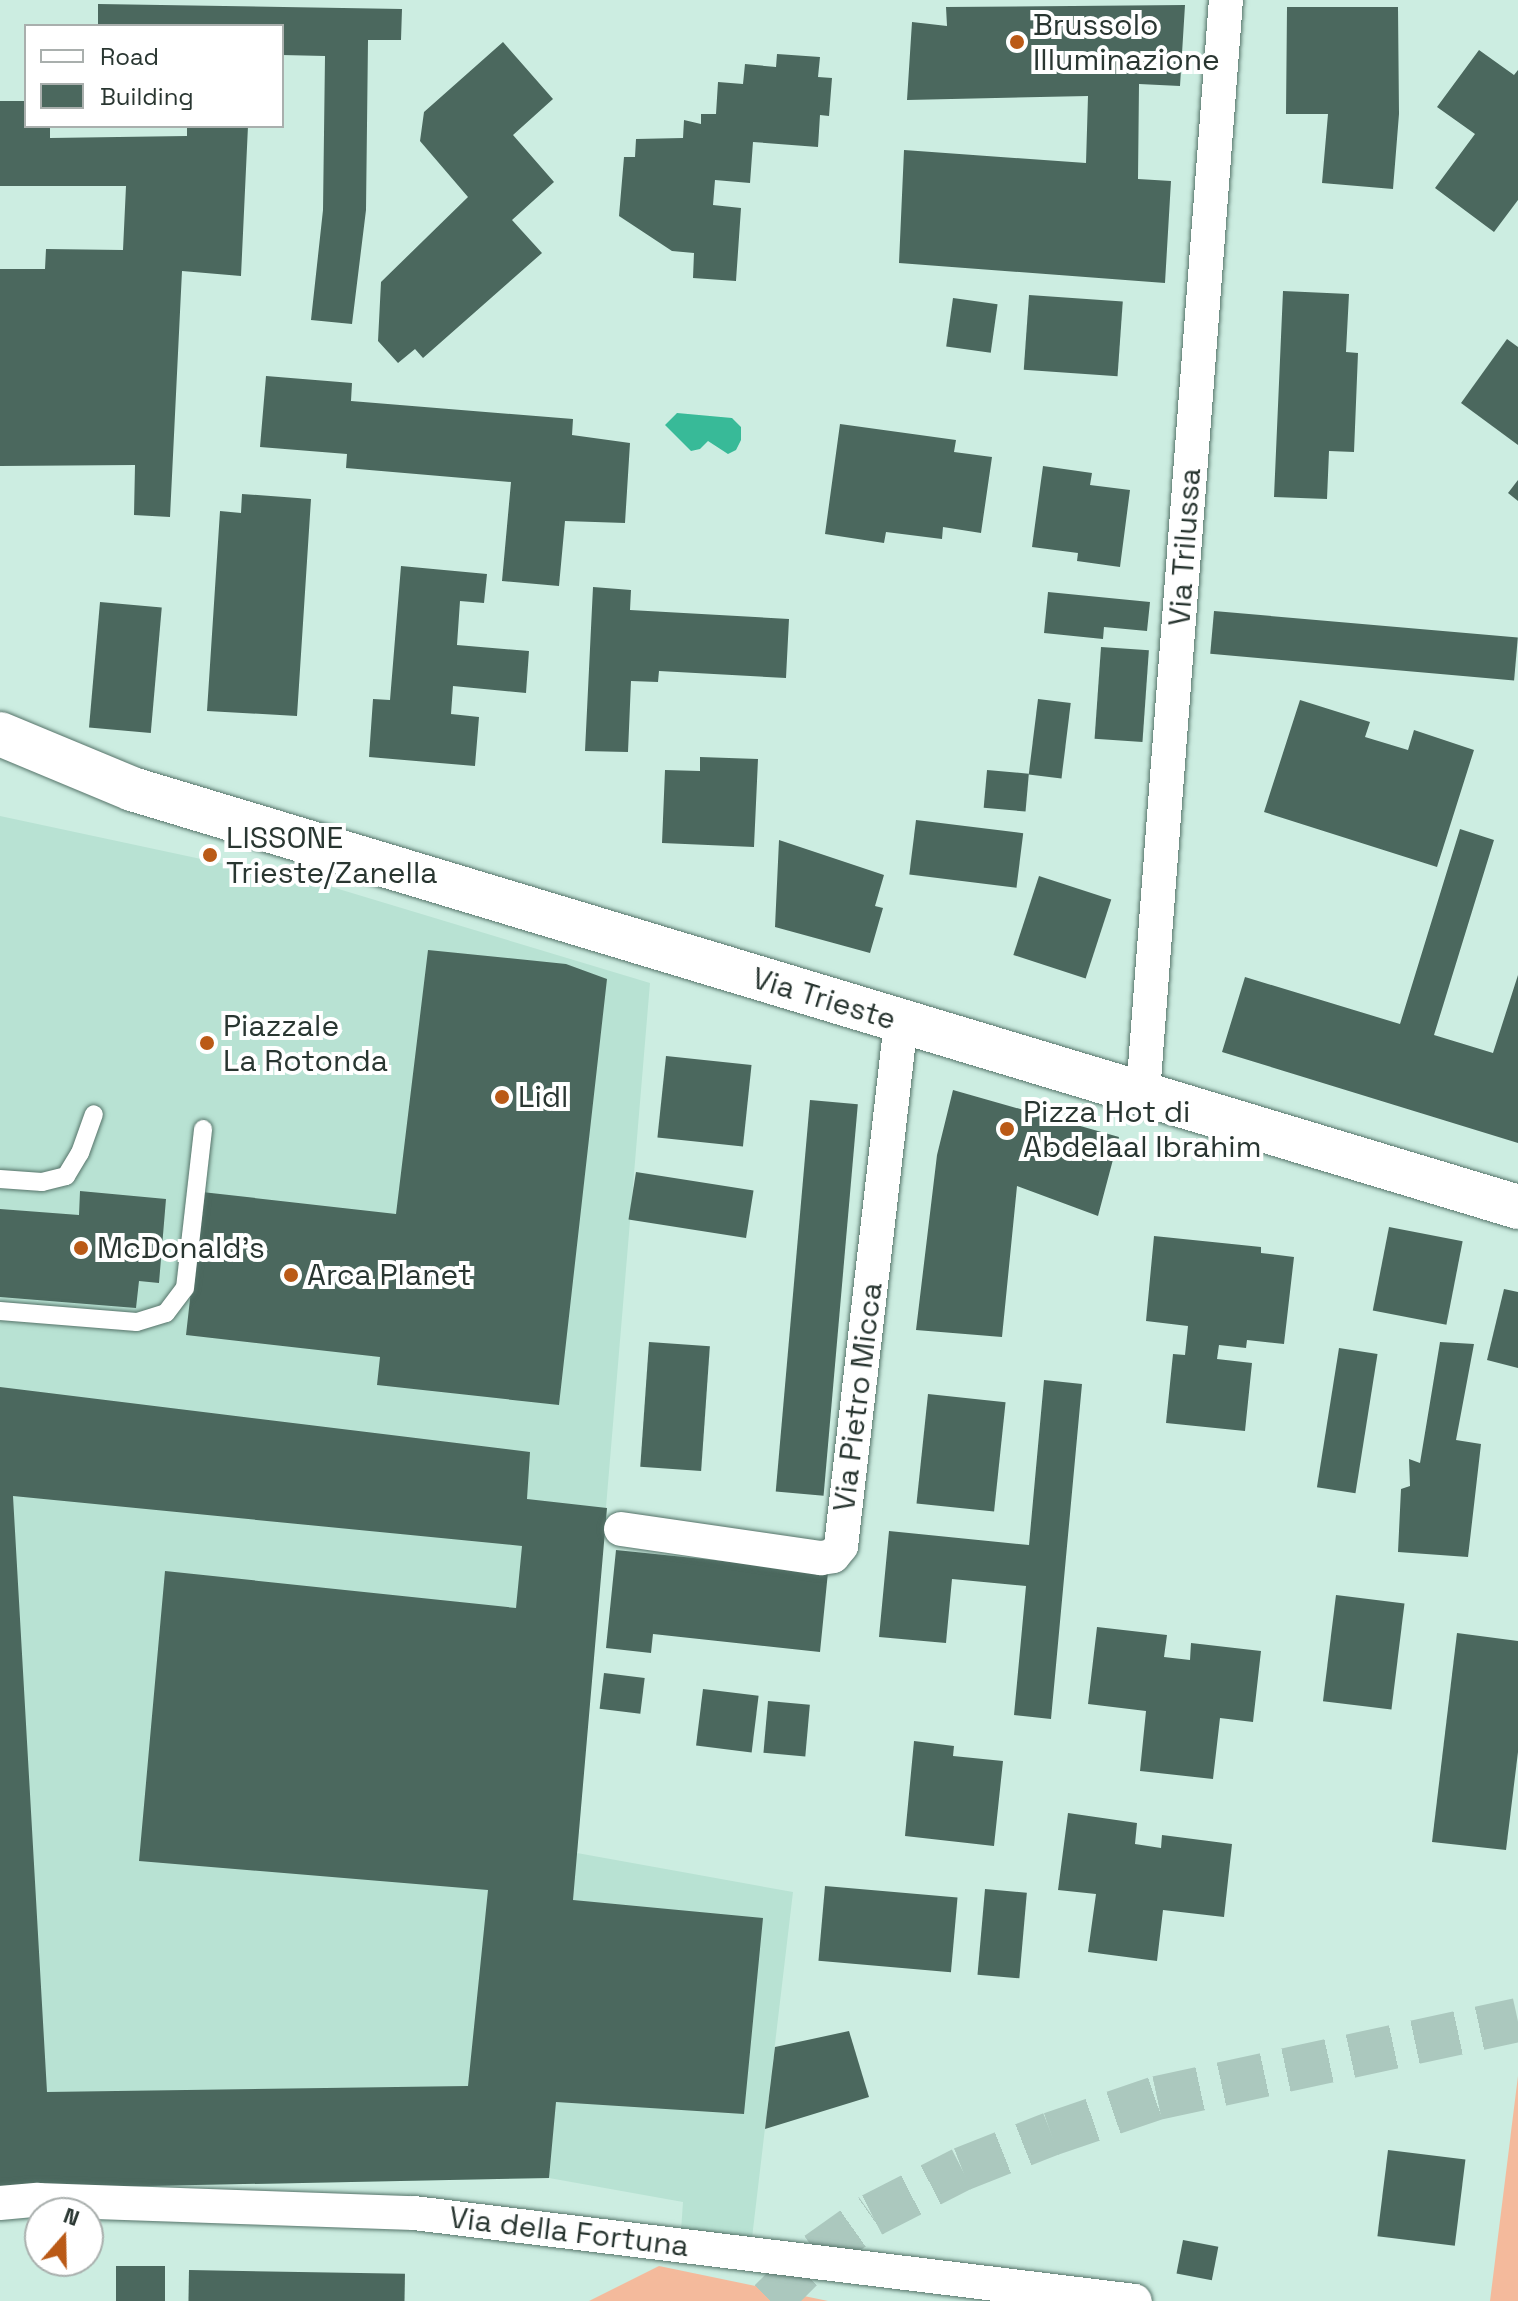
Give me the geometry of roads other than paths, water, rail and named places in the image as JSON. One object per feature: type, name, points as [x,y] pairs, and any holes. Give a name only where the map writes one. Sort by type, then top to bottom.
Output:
[{"type":"street","name":"Via Trilussa","points":[[1143,1093],[1226,0]]},
{"type":"street","name":"Via Trieste","points":[[0,734],[132,789],[1518,1207]]},
{"type":"street","name":"Via Trieste","points":[[0,765],[132,789]]},
{"type":"street","name":"Via Pietro Micca","points":[[621,1529],[821,1558],[833,1556],[841,1546],[901,1022]]},
{"type":"street","name":"Via della Fortuna","points":[[0,2203],[38,2200],[414,2213],[1135,2301]]},
{"type":"lane","points":[[0,1179],[42,1182],[66,1176],[80,1153],[94,1114]]},
{"type":"lane","points":[[0,1311],[137,1322],[166,1313],[185,1288],[203,1129]]},
{"type":"tunnel","points":[[770,2301],[817,2254],[872,2215],[962,2169],[1051,2134],[1157,2098],[1518,2020]]},
{"type":"place","name":"Brussolo Illuminazione","points":[[1017,42]]},
{"type":"place","name":"LISSONE Trieste/Zanella","points":[[210,855]]},
{"type":"place","name":"Piazzale La Rotonda","points":[[207,1043]]},
{"type":"place","name":"Lidl","points":[[502,1097]]},
{"type":"place","name":"Pizza Hot di Abdelaal Ibrahim","points":[[1007,1129]]},
{"type":"place","name":"McDonald's","points":[[81,1248]]},
{"type":"place","name":"Arca Planet","points":[[291,1275]]}]
